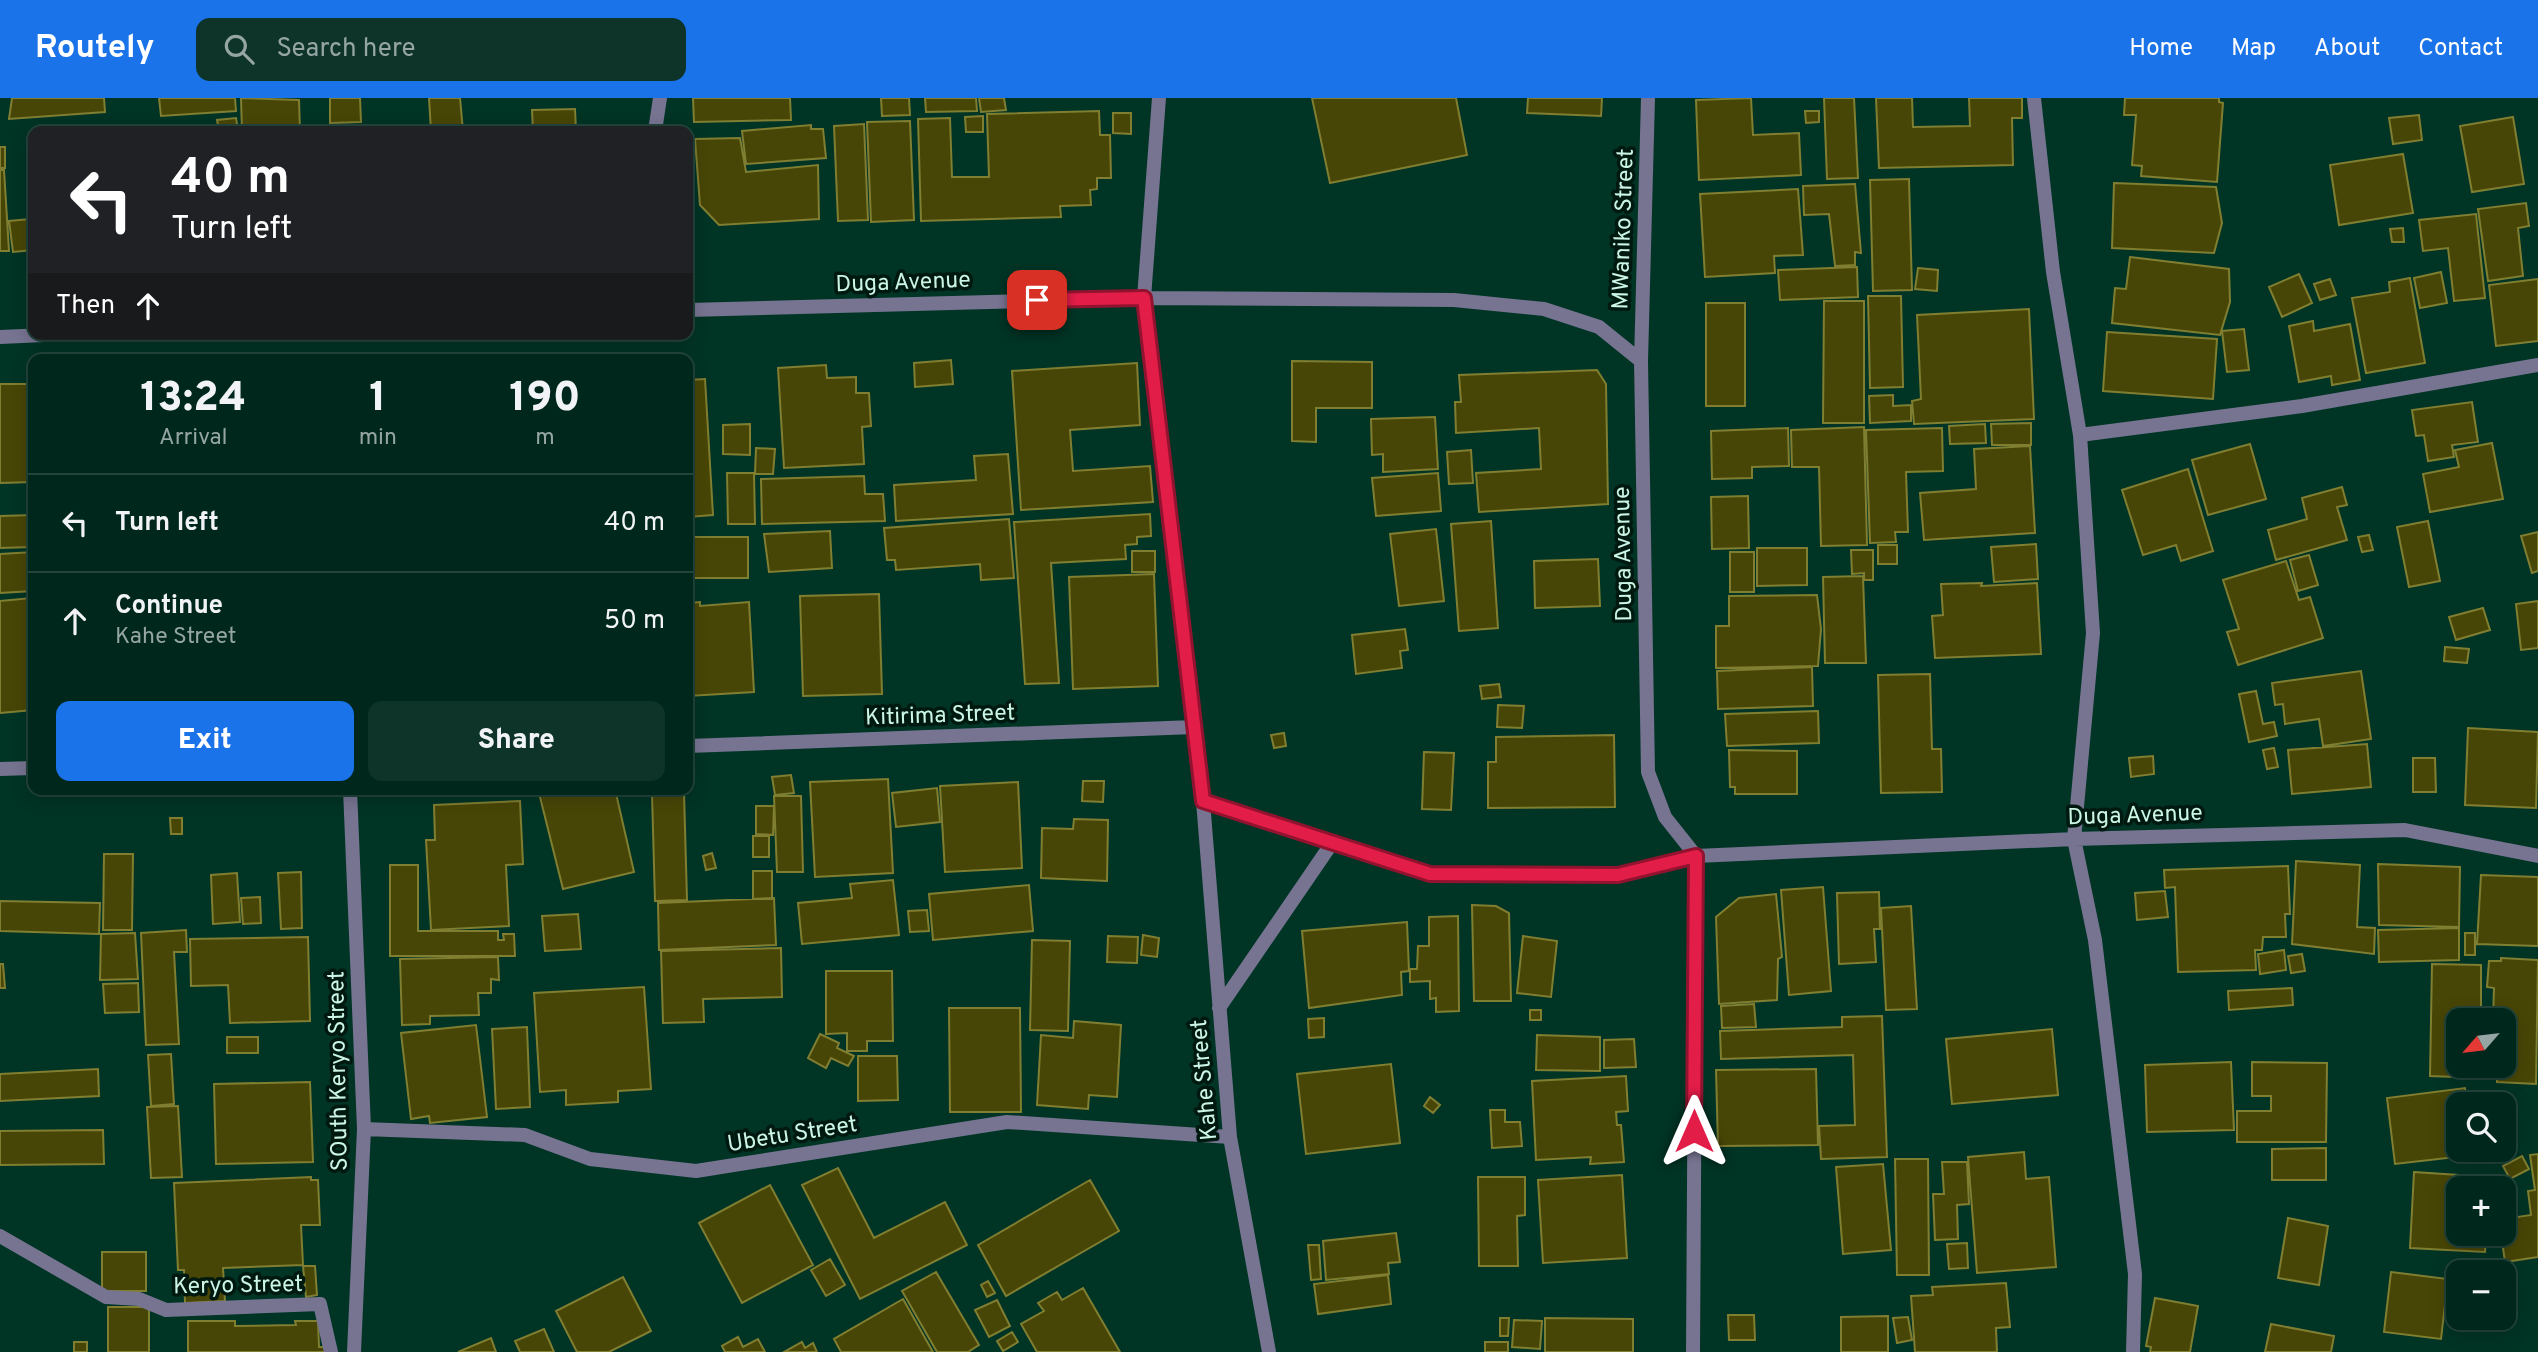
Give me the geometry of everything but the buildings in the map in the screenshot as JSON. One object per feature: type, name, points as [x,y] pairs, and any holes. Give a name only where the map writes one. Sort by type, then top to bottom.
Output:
[{"type":"street","points":[[656,126],[660,98]]},
{"type":"street","name":"Kahe Street","points":[[1159,98],[1144,298],[1203,801],[1230,1137],[1269,1352]]},
{"type":"street","name":"MWaniko Street","points":[[1641,361],[1648,98]]},
{"type":"street","points":[[2034,98],[2053,272],[2080,435],[2093,634],[2074,839],[2095,940],[2135,1274],[2133,1352]]},
{"type":"street","name":"Duga Avenue","points":[[693,310],[1144,298],[1454,300],[1545,309],[1599,327],[1641,361],[1648,772],[1665,817],[1696,856],[2074,839],[2405,830],[2538,856]]},
{"type":"street","points":[[0,337],[28,336]]},
{"type":"street","points":[[2080,435],[2302,406],[2538,365]]},
{"type":"street","name":"Kitirima Street","points":[[693,747],[1194,727]]},
{"type":"street","points":[[0,769],[28,768]]},
{"type":"street","name":"SOuth Keryo Street","points":[[350,795],[365,1129],[354,1352]]},
{"type":"street","points":[[1203,801],[1430,874],[1618,875],[1696,856],[1693,1352]]},
{"type":"street","points":[[1219,1008],[1332,843]]},
{"type":"street","name":"Ubetu Street","points":[[365,1129],[525,1135],[590,1159],[696,1171],[1007,1122],[1230,1137]]},
{"type":"street","name":"Keryo Street","points":[[0,1236],[106,1297],[139,1299],[166,1310],[320,1304],[331,1352]]},
{"type":"route","points":[[1037,300],[1144,298],[1203,801],[1430,874],[1618,875],[1696,856],[1694,1131]]}]
